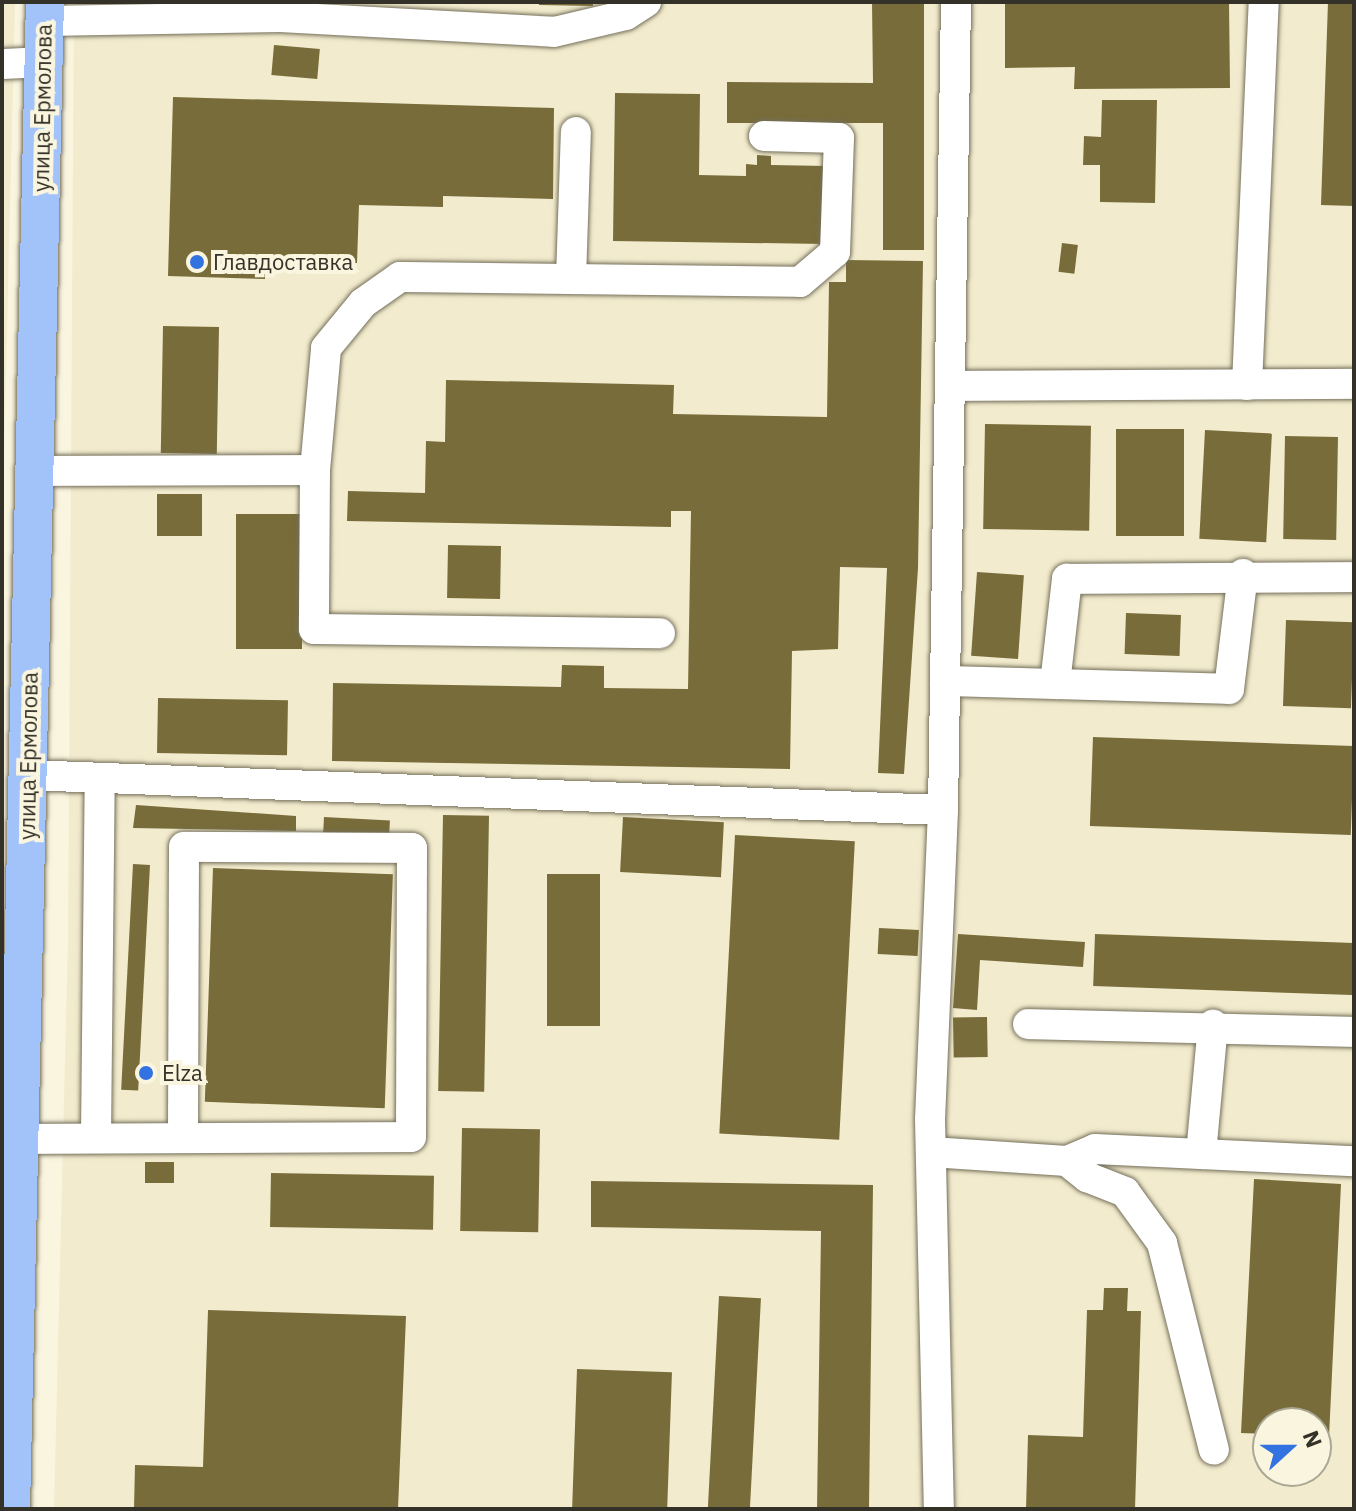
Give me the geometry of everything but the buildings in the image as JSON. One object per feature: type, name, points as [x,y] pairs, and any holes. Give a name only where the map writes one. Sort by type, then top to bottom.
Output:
[{"type":"main road","name":"улица Ермолова","points":[[11,1509],[8,1360],[22,1139],[13,1005],[27,775],[45,12]]},
{"type":"lane","points":[[939,1509],[931,1152],[943,810],[956,2]]},
{"type":"lane","points":[[1247,385],[1264,2]]},
{"type":"lane","points":[[45,12],[280,10],[554,32],[633,6]]},
{"type":"lane","points":[[2,64],[44,62]]},
{"type":"lane","points":[[571,279],[576,132]]},
{"type":"lane","points":[[660,633],[314,629],[315,470],[326,348],[363,303],[400,277],[800,282],[835,252],[839,138],[764,136]]},
{"type":"lane","points":[[950,386],[1354,384]]},
{"type":"lane","points":[[33,471],[315,470]]},
{"type":"lane","points":[[945,681],[1229,689],[1243,574]]},
{"type":"lane","points":[[1055,684],[1067,579],[1243,574],[1354,577]]},
{"type":"lane","points":[[27,775],[943,810]]},
{"type":"lane","points":[[96,1136],[100,778]]},
{"type":"lane","points":[[22,1139],[96,1136],[411,1137],[412,848],[184,847],[183,1136]]},
{"type":"lane","points":[[1028,1024],[1213,1025],[1354,1032]]},
{"type":"lane","points":[[1201,1154],[1213,1025]]},
{"type":"lane","points":[[931,1152],[1067,1161],[1095,1149],[1354,1161]]},
{"type":"lane","points":[[1067,1161],[1087,1177],[1125,1192],[1162,1243],[1214,1450]]},
{"type":"shaded area","points":[[2,2],[15,2],[2,534]]},
{"type":"shaded area","points":[[74,2],[1354,2],[1354,1509],[54,1509],[68,939]]},
{"type":"place","name":"Главдоставка","points":[[197,262]]},
{"type":"place","name":"Elza","points":[[146,1073]]}]
